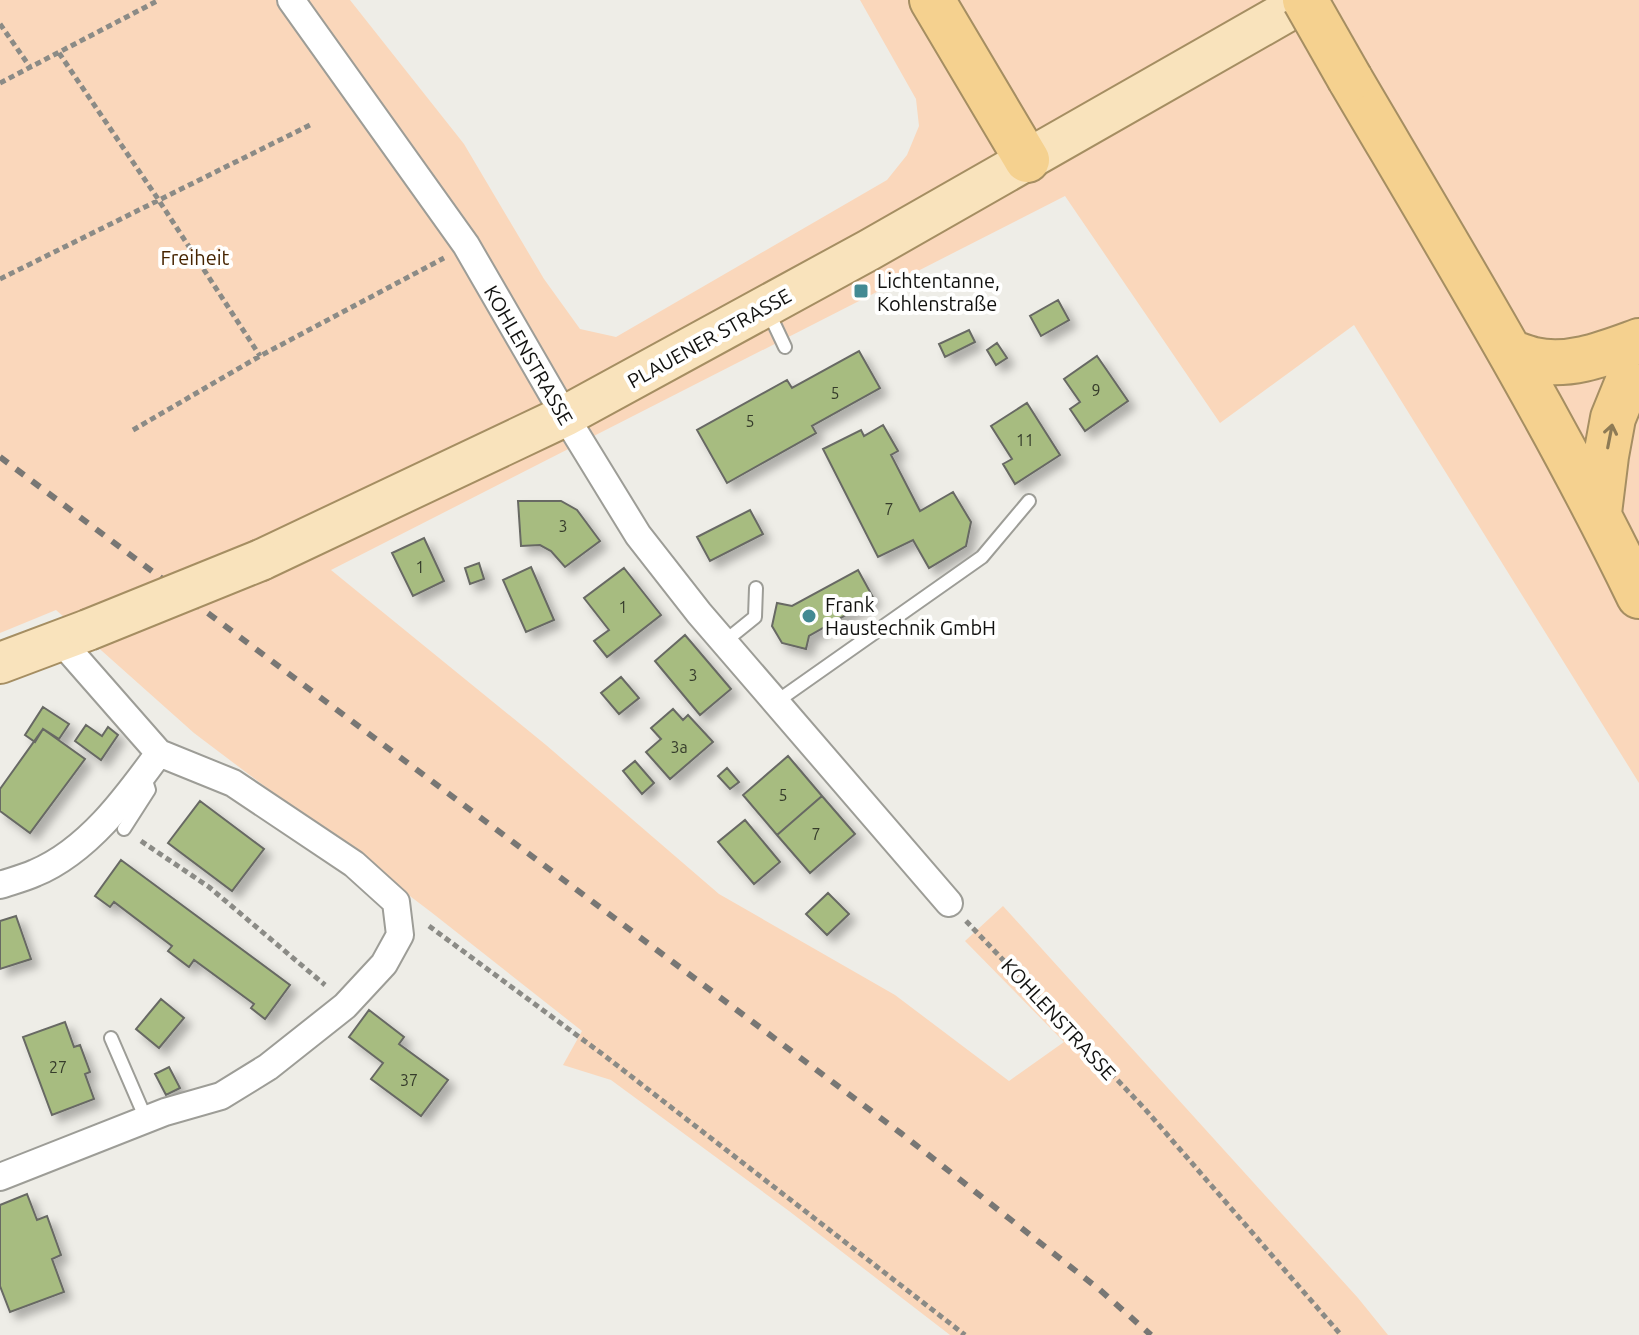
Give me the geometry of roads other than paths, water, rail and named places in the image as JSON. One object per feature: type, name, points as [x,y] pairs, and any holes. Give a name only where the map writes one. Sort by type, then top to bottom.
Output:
[{"type":"highway","points":[[932,0],[1027,160]]},
{"type":"highway","points":[[1306,0],[1510,352],[1599,513],[1639,596]]},
{"type":"highway","points":[[1510,352],[1535,361],[1562,362],[1586,359],[1639,341]]},
{"type":"highway","points":[[1599,513],[1613,418],[1639,354]]},
{"type":"main road","name":"PLAUENER STRASSE","points":[[0,663],[261,560],[565,416],[766,308],[1306,0]]},
{"type":"street","name":"KOHLENSTRASSE","points":[[291,0],[466,245],[638,535],[724,642],[949,903]]},
{"type":"street","points":[[0,1177],[165,1112],[221,1096],[268,1067],[345,1006],[384,964],[400,935],[396,902],[354,864],[233,783],[152,764],[74,635]]},
{"type":"street","points":[[0,885],[37,872],[72,851],[120,806],[152,764]]},
{"type":"lane","points":[[766,308],[785,347]]},
{"type":"lane","points":[[776,702],[982,557],[1029,501]]},
{"type":"lane","points":[[724,642],[755,617],[756,588]]},
{"type":"lane","points":[[124,829],[149,790],[152,764]]},
{"type":"lane","points":[[111,1038],[146,1119]]},
{"type":"railway","points":[[0,457],[902,1134],[1100,1290],[1151,1335]]},
{"type":"place","name":"Lichtentanne, Kohlenstraße","points":[[861,291]]},
{"type":"place","name":"Frank Haustechnik GmbH","points":[[809,616]]},
{"type":"park label","name":"Freiheit","points":[[195,257]]}]
